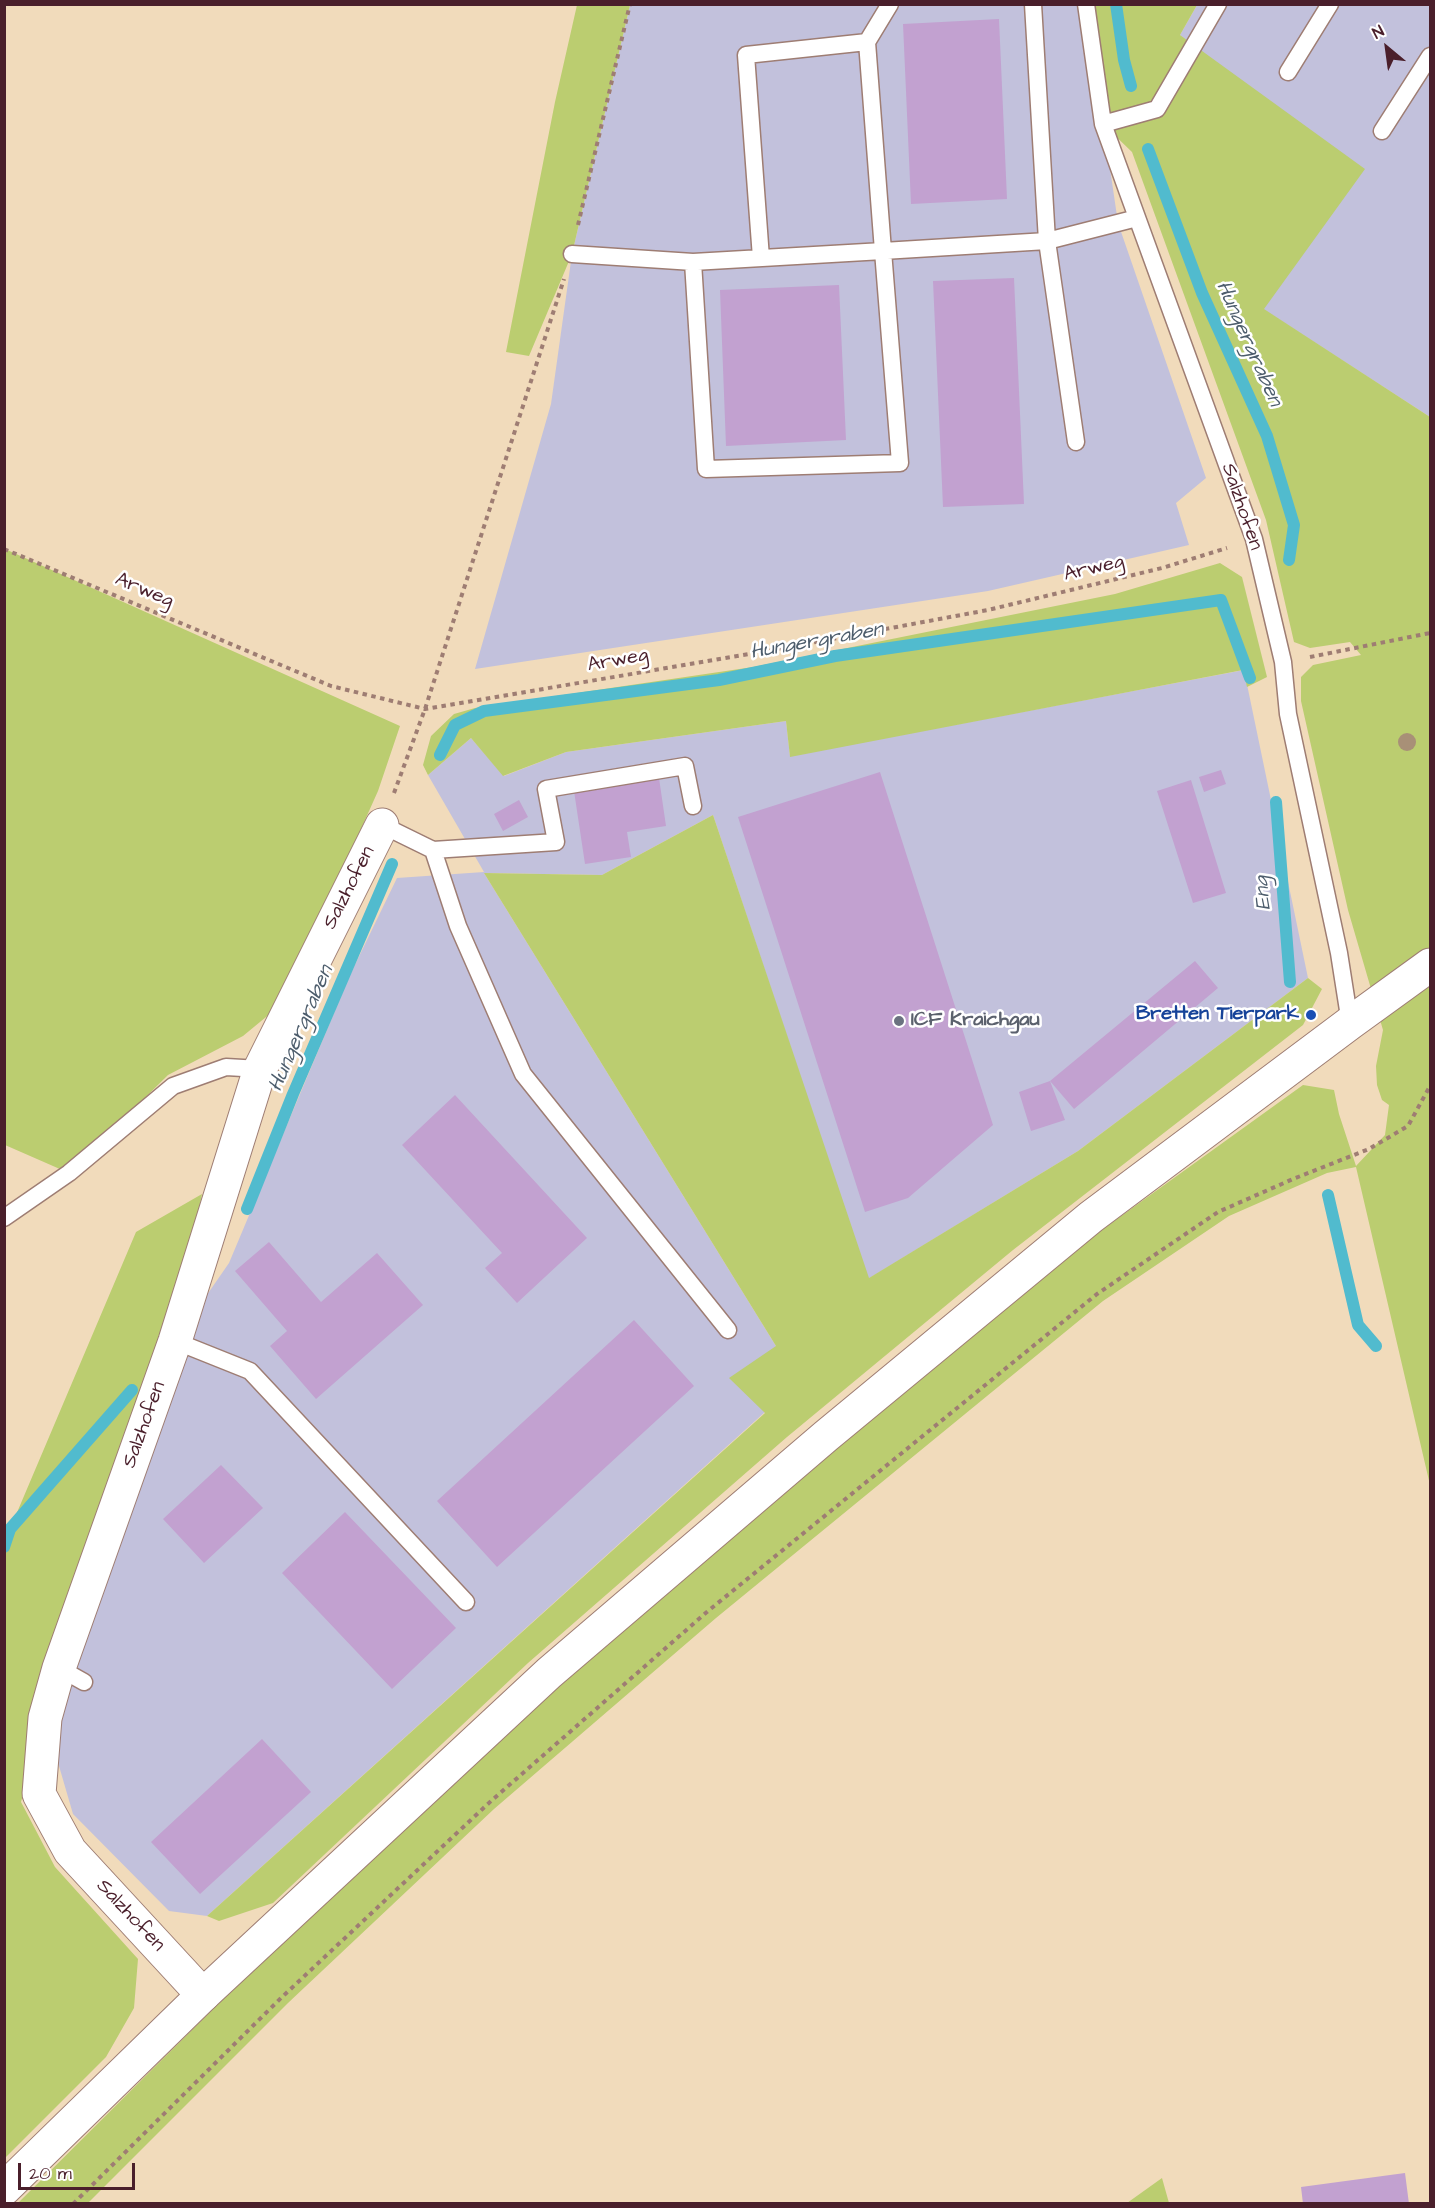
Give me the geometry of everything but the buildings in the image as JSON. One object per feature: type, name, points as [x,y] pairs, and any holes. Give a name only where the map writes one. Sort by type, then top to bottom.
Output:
[{"type":"street","name":"Salzhofen","points":[[203,1995],[70,1851],[39,1794],[45,1718],[71,1675],[260,1069],[382,825]]},
{"type":"street","points":[[4,2189],[203,1995],[549,1673],[826,1436],[1091,1217],[1431,965]]},
{"type":"lane","points":[[693,262],[706,469],[900,463],[867,42],[890,4]]},
{"type":"lane","points":[[1033,4],[1047,242],[1076,442]]},
{"type":"lane","name":"Salzhofen","points":[[1086,4],[1103,124],[1254,539],[1283,662],[1288,714],[1339,953],[1350,1023]]},
{"type":"lane","points":[[1103,124],[1157,109],[1218,4]]},
{"type":"lane","points":[[1288,72],[1330,4]]},
{"type":"lane","points":[[760,258],[746,55],[867,42]]},
{"type":"lane","points":[[1382,131],[1431,56]]},
{"type":"lane","points":[[572,254],[693,262],[1047,242],[1137,218]]},
{"type":"lane","points":[[382,825],[433,850],[556,842],[546,789],[685,766],[693,806]]},
{"type":"lane","points":[[433,850],[458,926],[523,1074],[728,1330]]},
{"type":"lane","points":[[4,1218],[69,1173],[173,1086],[226,1067],[260,1069]]},
{"type":"lane","points":[[175,1341],[250,1371],[466,1602]]},
{"type":"path","points":[[382,825],[425,709],[572,254],[630,4]]},
{"type":"path","name":"Arweg","points":[[4,549],[331,686],[425,709],[766,651],[988,609],[1162,568],[1254,539]]},
{"type":"path","points":[[1283,662],[1431,633]]},
{"type":"path","points":[[73,2204],[281,1998],[466,1825],[708,1611],[1097,1294],[1218,1212],[1369,1149],[1408,1126],[1431,1086]]},
{"type":"shaded area","points":[[630,5],[1086,5],[1118,223],[1206,478],[1176,503],[1189,545],[988,591],[475,669],[551,404],[572,254]]},
{"type":"shaded area","points":[[1197,5],[1430,5],[1430,417],[1263,309],[1194,46],[1180,35]]},
{"type":"shaded area","points":[[1244,670],[1308,978],[1078,1151],[868,1279],[713,815],[602,875],[484,873],[776,1346],[765,1412],[207,1916],[169,1911],[73,1814],[45,1718],[175,1341],[229,1263],[350,975],[397,878],[484,872],[428,775],[471,738],[504,776],[566,752],[786,721],[790,756]]},
{"type":"green space","points":[[577,5],[630,5],[572,254],[529,356],[506,352],[555,102]]},
{"type":"green space","points":[[1086,5],[1197,5],[1180,35],[1365,169],[1264,309],[1430,417],[1430,1485],[1356,1167],[1327,1173],[1229,1216],[1103,1301],[716,1618],[494,1809],[288,2003],[88,2203],[17,2204],[224,1998],[564,1678],[847,1433],[1099,1232],[1303,1085],[1334,1090],[1339,1114],[1356,1166],[1385,1135],[1389,1105],[1382,1100],[1377,1085],[1376,1066],[1383,1030],[1348,910],[1301,701],[1301,677],[1313,665],[1361,655],[1350,642],[1310,648],[1294,642],[1266,520],[1132,152],[1103,124]]},
{"type":"green space","points":[[5,549],[400,726],[378,791],[283,1003],[243,1036],[168,1075],[69,1173],[5,1145]]},
{"type":"green space","points":[[1220,563],[1242,577],[1267,677],[1247,687],[1243,670],[790,757],[786,721],[566,752],[503,776],[471,738],[428,775],[423,765],[431,736],[454,714],[475,708],[753,667],[1115,594]]},
{"type":"green space","points":[[713,815],[869,1278],[1078,1151],[1308,978],[1322,989],[1303,1025],[1013,1250],[787,1437],[528,1663],[273,1903],[219,1921],[207,1916],[765,1413],[729,1378],[776,1346],[484,873],[602,875]]},
{"type":"green space","points":[[202,1194],[175,1341],[45,1718],[21,1802],[55,1867],[138,1959],[134,2008],[106,2057],[5,2158],[5,1547],[10,1529],[136,1232]]},
{"type":"green space","points":[[1162,2178],[1169,2203],[1127,2203]]},
{"type":"waterway","name":"Hungergraben","points":[[1116,4],[1124,60],[1131,86]]},
{"type":"waterway","name":"Hungergraben","points":[[1148,149],[1202,293],[1267,436],[1294,525],[1289,560]]},
{"type":"waterway","name":"Hungergraben","points":[[440,755],[455,725],[484,711],[719,680],[835,656],[1221,600],[1250,678]]},
{"type":"waterway","name":"Eng","points":[[1276,802],[1290,982]]},
{"type":"waterway","name":"Hungergraben","points":[[247,1209],[293,1094],[392,864]]},
{"type":"waterway","name":"Eng","points":[[1328,1195],[1358,1325],[1376,1346]]},
{"type":"waterway","name":"Hungergraben","points":[[4,1547],[10,1529],[132,1390]]},
{"type":"place","name":"Bretten Tierpark","points":[[1311,1015]]},
{"type":"place","name":"ICF Kraichgau","points":[[899,1021]]}]
